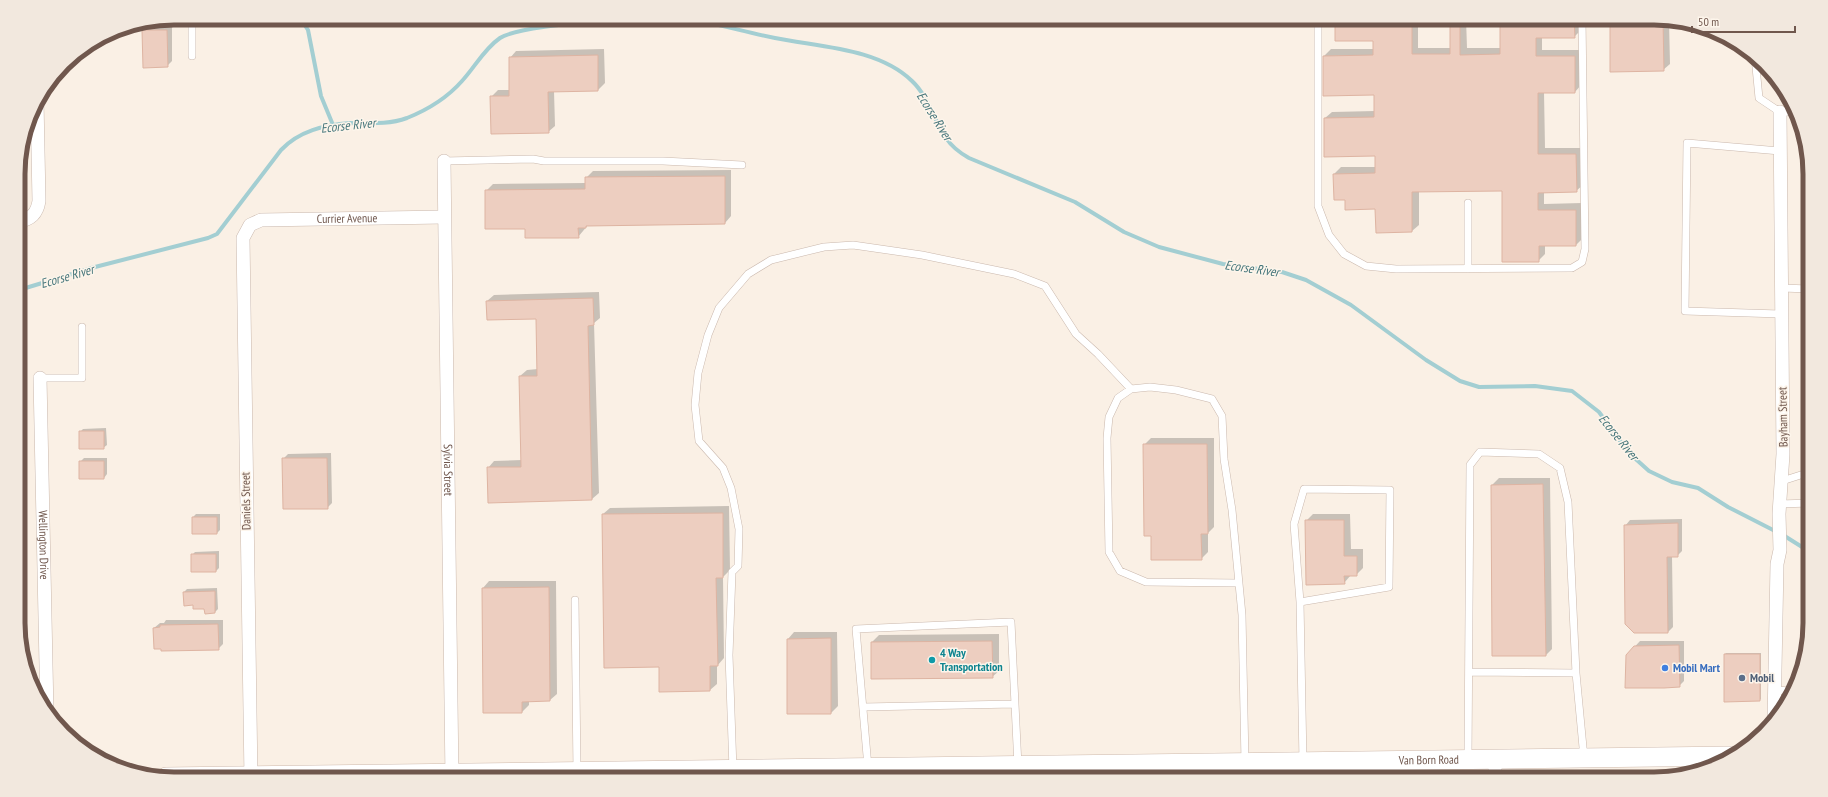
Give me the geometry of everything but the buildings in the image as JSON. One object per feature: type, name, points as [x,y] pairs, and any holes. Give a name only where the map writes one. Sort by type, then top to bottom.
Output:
[{"type":"main road","name":"Van Born Road","points":[[889,772],[1018,766],[1078,772],[1186,771],[1495,759],[1721,756]]},
{"type":"main road","name":"Van Born Road","points":[[705,772],[733,770],[823,772]]},
{"type":"street","name":"Bayham Street","points":[[1774,711],[1777,564],[1780,550],[1780,509],[1783,454],[1780,112]]},
{"type":"street","points":[[25,221],[28,220],[38,209],[39,201],[37,114]]},
{"type":"street","name":"Sylvia Street","points":[[444,161],[452,772]]},
{"type":"street","name":"Currier Avenue","points":[[250,225],[261,220],[444,217]]},
{"type":"street","name":"Daniels Street","points":[[250,225],[243,238],[251,772]]},
{"type":"street","name":"Wellington Drive","points":[[40,378],[47,700]]},
{"type":"street","points":[[1494,772],[1495,759]]},
{"type":"lane","points":[[192,25],[192,56]]},
{"type":"lane","points":[[1318,25],[1318,206],[1329,235],[1344,254],[1366,266],[1396,269],[1572,268],[1582,262],[1585,249],[1582,25]]},
{"type":"lane","points":[[1756,66],[1759,98],[1780,112],[1790,112]]},
{"type":"lane","points":[[1780,151],[1686,143],[1685,311],[1782,314]]},
{"type":"lane","points":[[444,161],[533,159],[544,161],[663,161],[742,165]]},
{"type":"lane","points":[[1468,203],[1468,269]]},
{"type":"lane","points":[[733,770],[729,655],[732,572],[738,566],[739,529],[730,488],[723,468],[699,441],[695,405],[698,372],[708,335],[719,308],[748,274],[771,260],[792,254],[824,247],[853,246],[922,255],[1014,274],[1045,286],[1076,334],[1098,354],[1131,390]]},
{"type":"lane","points":[[1782,288],[1803,289]]},
{"type":"lane","points":[[40,378],[82,378],[82,327]]},
{"type":"lane","points":[[1233,768],[1242,615],[1232,510],[1224,459],[1222,416],[1212,399],[1170,389],[1150,387],[1131,390],[1118,398],[1108,417],[1109,552],[1120,571],[1146,582],[1238,583]]},
{"type":"lane","points":[[1468,760],[1470,465],[1480,452],[1539,454],[1560,468],[1568,502],[1576,673],[1584,758]]},
{"type":"lane","points":[[1782,481],[1803,474]]},
{"type":"lane","points":[[1292,768],[1300,602],[1294,524],[1304,489],[1390,490],[1389,587],[1300,602]]},
{"type":"lane","points":[[1780,509],[1803,504]]},
{"type":"lane","points":[[575,600],[577,772]]},
{"type":"lane","points":[[868,772],[856,629],[1011,622],[1018,766]]},
{"type":"lane","points":[[1469,672],[1576,673]]},
{"type":"lane","points":[[1774,690],[1787,691]]},
{"type":"lane","points":[[863,707],[1015,704]]},
{"type":"waterway","points":[[305,25],[308,30],[321,96],[333,125]]},
{"type":"waterway","name":"Ecorse River","points":[[25,288],[95,267],[208,238],[217,234],[281,150],[296,138],[312,130],[331,125],[393,122],[407,118],[436,103],[456,87],[467,76],[489,47],[500,38],[524,30],[558,25]]},
{"type":"waterway","name":"Ecorse River","points":[[716,25],[775,38],[847,50],[882,62],[898,70],[918,87],[948,141],[956,150],[969,158],[1075,202],[1124,232],[1159,247],[1223,264],[1282,272],[1306,280],[1351,305],[1426,360],[1460,381],[1479,387],[1535,386],[1572,391],[1599,412],[1629,453],[1649,471],[1672,482],[1698,488],[1728,507],[1777,532]]},
{"type":"waterway","name":"Ecorse River","points":[[1783,535],[1803,548]]},
{"type":"place","name":"4 Way Transportation","points":[[932,660]]},
{"type":"place","name":"Mobil Mart","points":[[1665,668]]},
{"type":"place","name":"Mobil","points":[[1742,678]]}]
